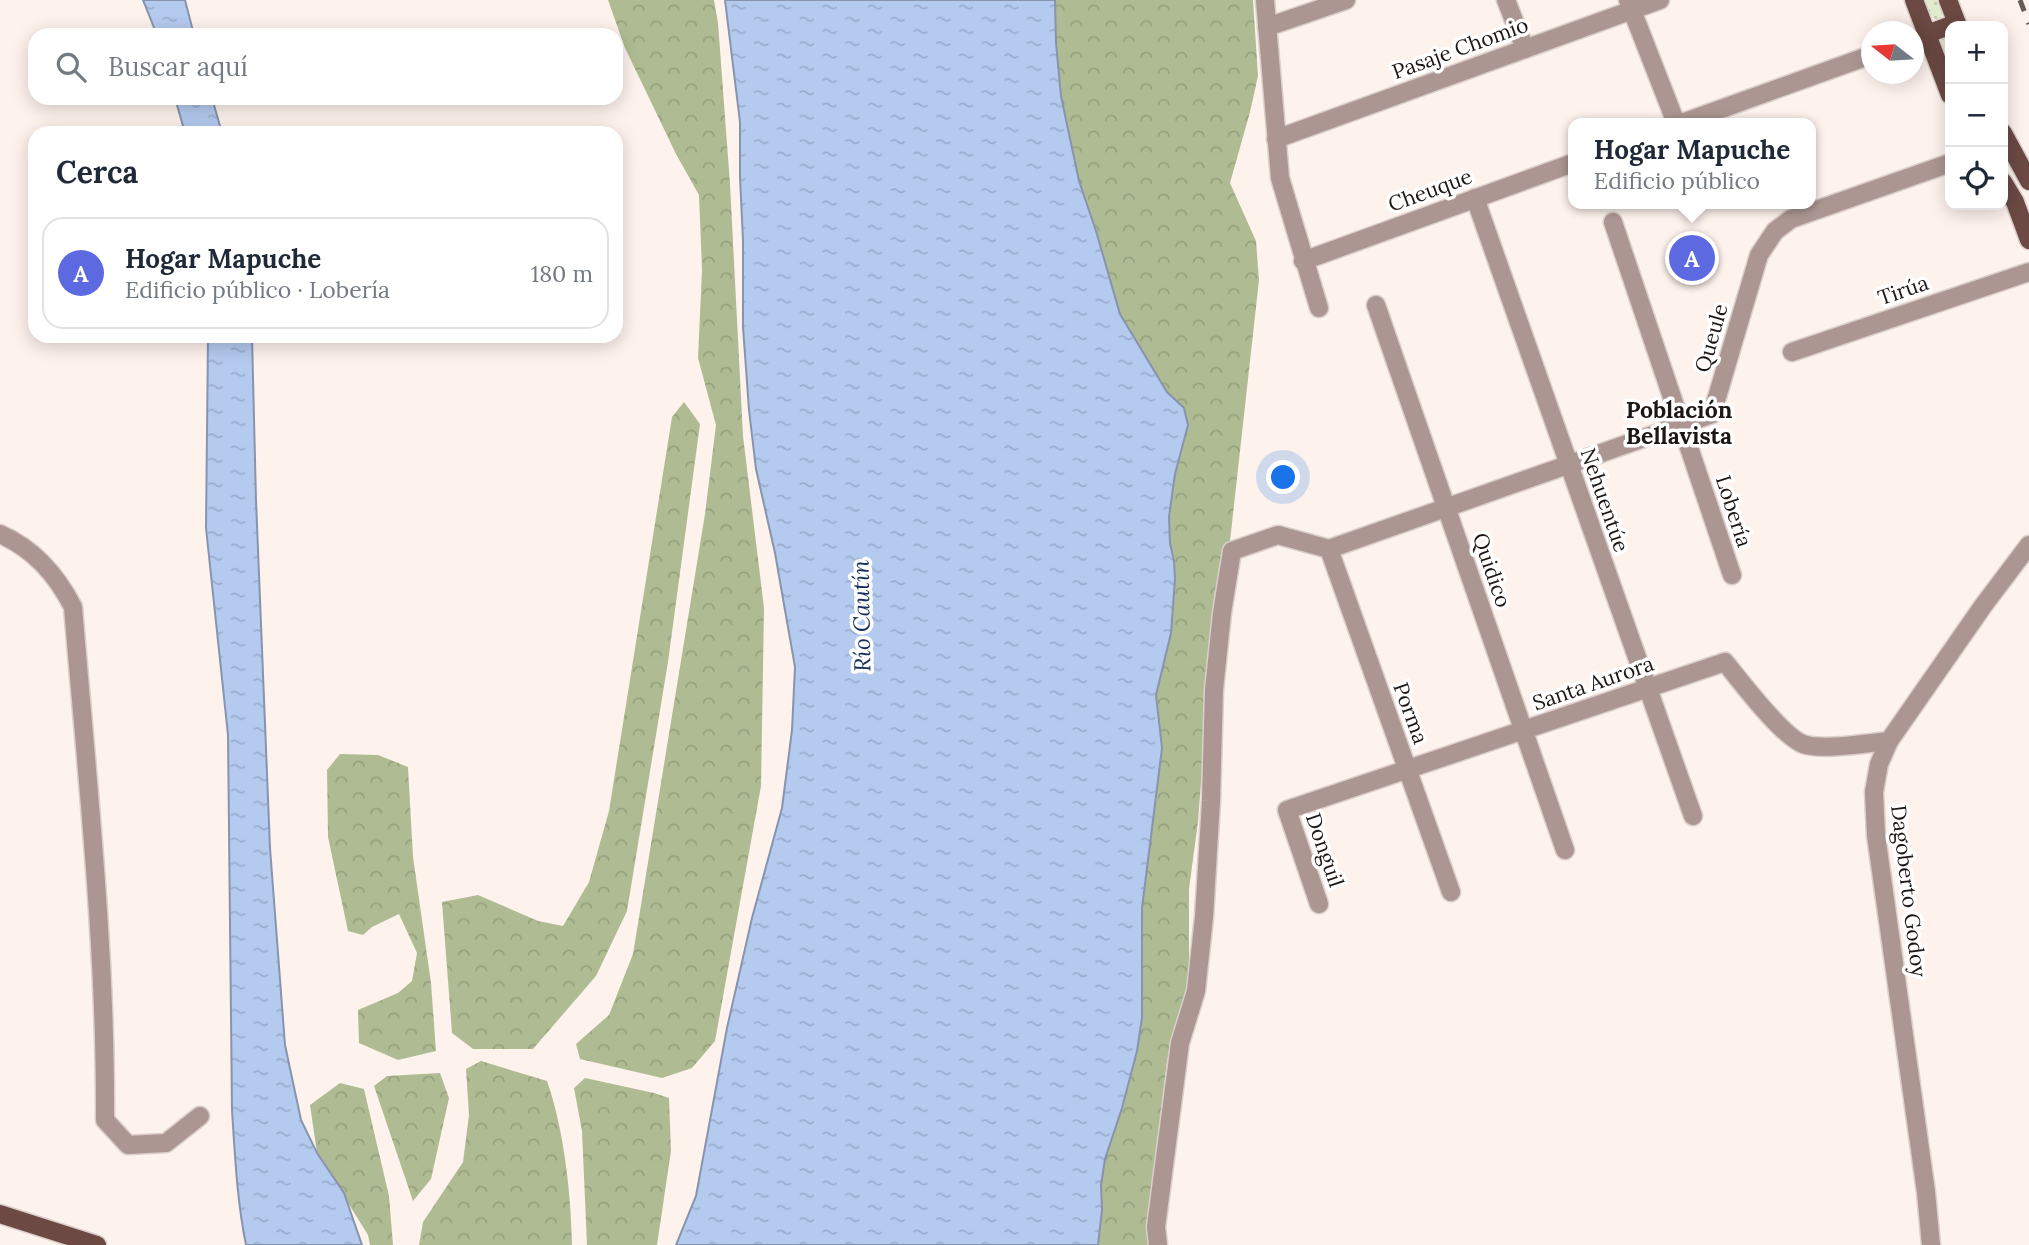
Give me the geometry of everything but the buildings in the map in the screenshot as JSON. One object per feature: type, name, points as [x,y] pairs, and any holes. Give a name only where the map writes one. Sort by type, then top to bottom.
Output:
[{"type":"main road","points":[[1914,0],[1917,21]]},
{"type":"main road","points":[[1948,0],[1957,21]]},
{"type":"main road","points":[[1924,36],[1945,28]]},
{"type":"main road","points":[[1924,45],[1945,85]]},
{"type":"main road","points":[[2008,142],[2029,181]]},
{"type":"main road","points":[[2008,190],[2029,240]]},
{"type":"main road","points":[[0,1214],[97,1245]]},
{"type":"street","points":[[1265,0],[1280,178],[1319,308]]},
{"type":"street","points":[[1267,27],[1346,0]]},
{"type":"street","points":[[1506,0],[1525,49]]},
{"type":"street","name":"Pasaje Chomio","points":[[1276,139],[1525,49],[1630,5],[1660,0]]},
{"type":"street","points":[[1630,5],[1673,118]]},
{"type":"street","points":[[1696,118],[1861,59]]},
{"type":"street","name":"Cheuque","points":[[1303,261],[1568,165]]},
{"type":"street","name":"Queule","points":[[1329,549],[1712,414],[1759,255],[1775,230],[1791,219],[1945,165]]},
{"type":"street","name":"Nehuentúe","points":[[1475,198],[1693,816]]},
{"type":"street","name":"Lobería","points":[[1613,222],[1732,575]]},
{"type":"street","name":"Tirúa","points":[[1792,352],[2029,272]]},
{"type":"street","name":"Quidico","points":[[1376,305],[1565,850]]},
{"type":"street","points":[[0,534],[19,544],[46,565],[73,607],[106,1048],[105,1120],[128,1145],[166,1143],[200,1116]]},
{"type":"street","points":[[1158,1245],[1156,1227],[1180,1043],[1196,991],[1204,916],[1214,690],[1232,551],[1278,535],[1329,549]]},
{"type":"street","name":"Dagoberto Godoy","points":[[1931,1245],[1874,808],[1876,776],[1889,741],[2029,545]]},
{"type":"street","name":"Porma","points":[[1329,549],[1451,892]]},
{"type":"street","name":"Santa Aurora","points":[[1287,810],[1725,662],[1788,734],[1803,744],[1820,747],[1889,741]]},
{"type":"street","name":"Donguil","points":[[1287,810],[1319,904]]},
{"type":"green space","points":[[608,0],[714,0],[730,184],[743,436],[764,608],[761,786],[715,1041],[692,1068],[662,1078],[580,1059],[576,1044],[609,1015],[633,954],[705,514],[716,425],[698,358],[702,270],[699,195],[676,154],[625,48],[623,28],[618,28]]},
{"type":"green space","points":[[1055,0],[1253,0],[1258,76],[1230,183],[1256,241],[1259,280],[1230,541],[1221,580],[1208,689],[1198,822],[1189,889],[1189,992],[1167,1061],[1147,1228],[1148,1245],[1098,1245],[1105,1159],[1137,1051],[1142,1018],[1142,908],[1162,748],[1156,695],[1171,633],[1175,579],[1169,517],[1175,474],[1188,425],[1184,408],[1167,393],[1120,314],[1079,181],[1061,96]]},
{"type":"green space","points":[[1924,0],[1940,0],[1944,10],[1941,20],[1931,16]]},
{"type":"green space","points":[[1945,37],[1945,58],[1940,44]]},
{"type":"green space","points":[[684,402],[700,424],[668,662],[627,911],[596,976],[533,1049],[473,1049],[452,1033],[442,902],[478,895],[538,921],[563,926],[589,882],[609,811],[672,417]]},
{"type":"green space","points":[[340,754],[378,755],[408,767],[413,857],[431,983],[436,1051],[398,1060],[359,1043],[358,1010],[398,993],[412,981],[417,953],[399,914],[372,927],[363,935],[348,931],[328,837],[327,770]]},
{"type":"green space","points":[[481,1061],[547,1081],[566,1162],[572,1245],[419,1245],[423,1222],[463,1162],[469,1115],[466,1069]]},
{"type":"green space","points":[[440,1073],[449,1098],[431,1179],[413,1201],[374,1086],[387,1076]]},
{"type":"green space","points":[[585,1078],[669,1098],[671,1151],[657,1245],[587,1245],[582,1131],[574,1088]]},
{"type":"green space","points":[[340,1083],[364,1089],[389,1196],[393,1245],[370,1245],[368,1235],[317,1153],[310,1105]]},
{"type":"water","points":[[143,0],[185,0],[192,28],[154,28]]},
{"type":"water","name":"Río Cautín","points":[[725,0],[1055,0],[1061,96],[1079,181],[1120,314],[1167,392],[1184,408],[1188,425],[1175,474],[1169,517],[1175,579],[1171,633],[1156,695],[1162,748],[1142,908],[1142,1018],[1137,1051],[1105,1159],[1098,1245],[676,1245],[696,1196],[727,1028],[752,918],[782,808],[792,730],[795,667],[775,553],[756,469],[749,410],[743,327],[740,122]]},
{"type":"water","points":[[177,105],[214,105],[220,126],[183,126]]},
{"type":"water","points":[[208,343],[252,343],[270,848],[285,1045],[301,1120],[317,1153],[344,1193],[362,1245],[246,1245],[232,1110],[228,735],[206,528]]},
{"type":"railway","points":[[2020,0],[2029,24]]},
{"type":"place","name":"Hogar Mapuche","points":[[1692,258]]},
{"type":"district","name":"Población Bellavista","points":[[1679,422]]}]
